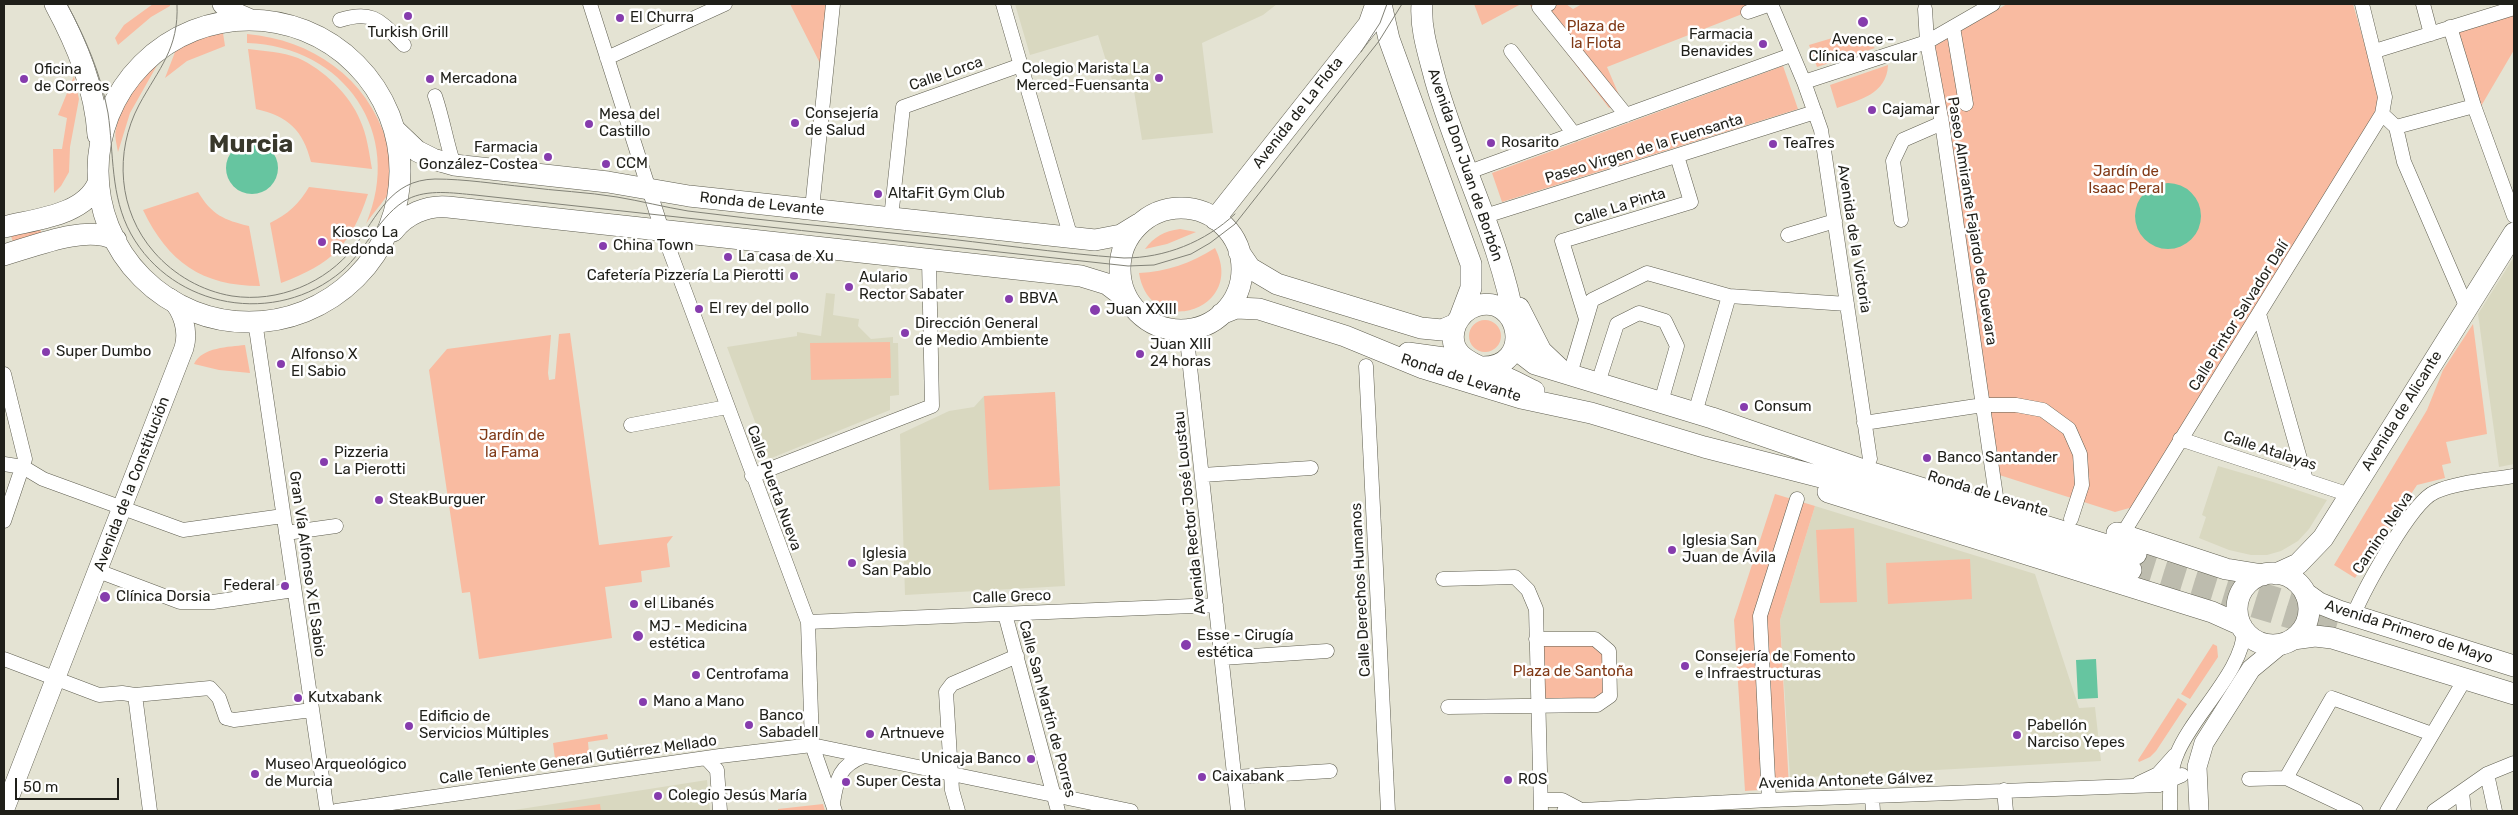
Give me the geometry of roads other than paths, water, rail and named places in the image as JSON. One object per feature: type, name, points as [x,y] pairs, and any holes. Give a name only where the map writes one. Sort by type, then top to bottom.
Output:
[{"type":"main road","points":[[55,4],[73,39],[88,79],[97,118],[99,149],[98,183],[106,218],[116,240],[139,273],[170,298],[207,314],[238,321],[255,321],[293,316],[336,296],[371,264],[393,231],[405,219],[421,210],[440,206],[1091,278],[1113,287],[1142,316],[1156,325],[1186,330],[1202,326],[1221,314],[1235,297],[1240,284],[1239,252]]},
{"type":"main road","points":[[223,4],[243,17],[314,39],[341,56],[374,91],[394,128],[400,149],[404,181],[402,203],[393,231]]},
{"type":"main road","name":"Avenida de La Flota","points":[[1215,219],[1369,24],[1376,4]]},
{"type":"main road","name":"Avenida Don Juan de Borbón","points":[[1382,4],[1389,39],[1472,266],[1471,288],[1458,321]]},
{"type":"main road","name":"Avenida Don Juan de Borbón","points":[[1422,4],[1423,22],[1431,65],[1466,173],[1509,295],[1515,334]]},
{"type":"main road","points":[[99,149],[106,120],[117,93],[135,68],[158,46],[182,32],[213,23],[238,22],[268,25]]},
{"type":"main road","name":"Ronda de Levante","points":[[394,128],[417,151],[433,159],[454,165],[608,182],[689,196],[1072,238],[1106,239],[1122,235],[1139,224]]},
{"type":"main road","points":[[4,227],[74,208],[90,197],[98,183]]},
{"type":"main road","points":[[1128,300],[1120,278],[1121,257],[1130,236],[1139,224],[1158,213],[1176,209],[1201,212],[1215,219],[1232,236],[1245,263],[1256,272],[1286,287],[1421,328],[1442,330],[1458,321],[1474,307],[1490,305],[1505,312],[1515,334],[1512,352],[1501,363],[1474,364],[1408,353],[1345,336]]},
{"type":"main road","name":"Avenida de Alicante","points":[[2269,574],[2294,567],[2309,555],[2323,538],[2514,233]]},
{"type":"main road","points":[[4,255],[83,234],[102,235],[116,240]]},
{"type":"main road","points":[[1498,262],[1541,351],[1556,366],[1570,374]]},
{"type":"main road","name":"Avenida de la Constitución","points":[[4,811],[186,344],[185,326],[180,312],[170,298]]},
{"type":"main road","name":"Ronda de Levante","points":[[1221,314],[1236,308],[1252,308],[1345,336],[1423,368],[1521,398],[1590,413],[1704,447],[1864,488],[2133,562],[1703,415],[1532,362],[1522,354],[1515,334]]},
{"type":"main road","points":[[1458,321],[1454,336],[1456,347],[1474,364],[1541,394],[1590,413]]},
{"type":"main road","name":"Ronda de Levante","points":[[1703,415],[1870,459],[1996,496],[2226,569],[2269,574]]},
{"type":"main road","name":"Ronda de Levante","points":[[1704,447],[1861,503],[2220,615],[2242,627]]},
{"type":"main road","points":[[2199,811],[2197,770],[2204,743],[2251,669],[2302,632],[2307,622],[2309,604],[2305,593],[2293,580],[2269,574],[2247,585],[2241,595],[2238,607],[2242,627],[2252,638],[2262,643],[2286,642]]},
{"type":"main road","name":"Avenida Primero de Mayo","points":[[2305,593],[2319,603],[2352,616],[2514,666]]},
{"type":"main road","name":"Avenida Primero de Mayo","points":[[2286,642],[2315,636],[2332,638],[2514,694]]},
{"type":"street","name":"Calle Puerta Nueva","points":[[590,4],[647,189],[752,476],[808,622],[812,745],[834,808]]},
{"type":"street","points":[[607,58],[725,4]]},
{"type":"street","points":[[812,209],[833,4]]},
{"type":"street","points":[[1003,4],[1072,238]]},
{"type":"street","points":[[1748,12],[1771,4]]},
{"type":"street","name":"Avenida de la Victoria","points":[[1771,4],[1804,82],[1821,130],[1870,459]]},
{"type":"street","points":[[1804,82],[1927,42],[1993,4]]},
{"type":"street","points":[[2362,4],[2385,97],[2382,114],[2396,128],[2404,162],[2467,308]]},
{"type":"street","points":[[2423,4],[2432,34]]},
{"type":"street","points":[[2480,4],[2484,18]]},
{"type":"street","points":[[1540,5],[1626,115]]},
{"type":"street","points":[[2375,51],[2514,8]]},
{"type":"street","name":"Paseo Almirante Fajardo de Guevara","points":[[1925,9],[1927,42],[1942,123],[1996,496]]},
{"type":"street","points":[[340,20],[363,14],[373,17],[404,45]]},
{"type":"street","points":[[1953,27],[1966,104]]},
{"type":"street","points":[[2450,27],[2474,106],[2514,216]]},
{"type":"street","points":[[1511,51],[1574,134]]},
{"type":"street","points":[[1466,173],[1791,55]]},
{"type":"street","name":"Calle Lorca","points":[[891,218],[903,107],[1021,65]]},
{"type":"street","points":[[435,96],[454,165]]},
{"type":"street","points":[[2396,128],[2474,106]]},
{"type":"street","name":"Paseo Virgen de la Fuensanta","points":[[1482,217],[1814,112]]},
{"type":"street","name":"Calle Pintor Salvador Dalí","points":[[2122,535],[2382,114]]},
{"type":"street","points":[[1901,220],[1893,161],[1903,140],[1942,123]]},
{"type":"street","name":"Calle La Pinta","points":[[1586,319],[1562,241],[1691,202],[1677,156]]},
{"type":"street","points":[[1788,235],[1835,221]]},
{"type":"street","points":[[752,476],[932,406],[929,259]]},
{"type":"street","points":[[1570,374],[1592,300],[1647,273],[1729,296],[1847,304]]},
{"type":"street","points":[[1703,415],[1729,296]]},
{"type":"street","points":[[1598,383],[1617,324],[1640,313],[1665,321],[1677,346],[1661,402]]},
{"type":"street","points":[[2259,314],[2306,480]]},
{"type":"street","name":"Gran Vía Alfonso X El Sabio","points":[[255,321],[327,811]]},
{"type":"street","name":"Avenida Rector José Loustau","points":[[1186,330],[1238,811]]},
{"type":"street","name":"Calle Derechos Humanos","points":[[1366,366],[1388,811]]},
{"type":"street","points":[[4,374],[24,450],[23,468],[4,521]]},
{"type":"street","points":[[1864,423],[1983,405],[2016,405],[2043,410],[2069,429],[2080,454],[2082,485],[2071,519]]},
{"type":"street","points":[[631,425],[727,407]]},
{"type":"street","name":"Calle Atalayas","points":[[2180,439],[2350,494]]},
{"type":"street","points":[[4,464],[23,468],[43,479],[183,530],[283,516]]},
{"type":"street","points":[[1202,475],[1311,468]]},
{"type":"street","name":"Camino Nelva","points":[[2352,616],[2365,589],[2415,509],[2427,496],[2443,490],[2514,476]]},
{"type":"street","points":[[1770,800],[1760,616],[1797,499]]},
{"type":"street","points":[[286,533],[336,526]]},
{"type":"street","points":[[98,571],[180,602],[213,602],[294,590]]},
{"type":"street","points":[[1443,579],[1515,577],[1528,590],[1536,609],[1540,806],[1562,800],[1582,810]]},
{"type":"street","name":"Calle Greco","points":[[808,622],[1216,605]]},
{"type":"street","name":"Calle San Martín de Porres","points":[[1005,614],[1058,811]]},
{"type":"street","points":[[2170,805],[2176,778],[2179,748],[2235,661],[2241,647],[2242,627]]},
{"type":"street","points":[[1448,707],[1597,705],[1610,696],[1609,651],[1596,639],[1536,639]]},
{"type":"street","points":[[1222,658],[1327,651]]},
{"type":"street","points":[[958,811],[951,775],[946,707],[948,688],[1017,656]]},
{"type":"street","points":[[4,659],[95,694],[135,695],[210,688],[219,698],[226,718],[234,720],[312,710]]},
{"type":"street","points":[[2387,811],[2465,679]]},
{"type":"street","points":[[135,695],[150,811]]},
{"type":"street","points":[[2286,778],[2332,698],[2432,734]]},
{"type":"street","points":[[2176,778],[2204,743]]},
{"type":"street","name":"Calle Teniente General Gutiérrez Mellado","points":[[342,810],[706,758],[812,745],[1131,811]]},
{"type":"street","name":"Avenida Antonete Gálvez","points":[[2130,786],[2158,774],[2179,748]]},
{"type":"street","name":"Calle Puerta Nueva","points":[[834,808],[839,775],[846,765],[864,756]]},
{"type":"street","points":[[706,758],[717,770],[720,811]]},
{"type":"street","points":[[2434,811],[2487,774],[2514,763]]},
{"type":"street","points":[[1235,777],[1330,771]]},
{"type":"street","points":[[2487,774],[2495,811]]},
{"type":"street","name":"Avenida Antonete Gálvez","points":[[1564,811],[1770,800],[2130,786],[2158,784],[2176,778]]},
{"type":"street","points":[[2249,779],[2286,778],[2356,811]]},
{"type":"street","points":[[2004,790],[2006,811]]},
{"type":"street","points":[[2462,792],[2464,811]]},
{"type":"street","points":[[1872,797],[1873,811]]},
{"type":"tunnel","points":[[2136,554],[2332,615]]},
{"type":"tunnel","points":[[2131,570],[2343,634]]},
{"type":"tram line","points":[[67,4],[97,70],[105,98],[116,190],[124,220],[131,234],[149,259],[172,279],[199,293],[228,302],[257,304],[287,299],[316,289],[342,271],[351,262],[381,223],[398,206],[408,199],[432,193],[475,195],[1128,266],[1154,265],[1191,254],[1210,243],[1235,224],[1379,41],[1402,4]]},
{"type":"tram line","points":[[177,4],[177,20],[171,46],[131,123],[123,161],[124,181],[127,200],[133,218],[142,236],[154,252],[170,268],[189,281],[221,294],[249,297],[267,296],[300,288],[315,280],[343,260],[378,212],[396,193],[420,181],[435,179],[594,194],[717,215],[1124,258],[1154,255],[1184,247],[1211,233],[1235,214]]},
{"type":"tram line","points":[[1361,52],[1380,23],[1387,4]]},
{"type":"place","name":"Turkish Grill","points":[[408,16]]},
{"type":"place","name":"El Churra","points":[[620,18]]},
{"type":"place","name":"Avence - Clínica vascular","points":[[1863,22]]},
{"type":"place","name":"Farmacia Benavides","points":[[1763,44]]},
{"type":"place","name":"Colegio Marista La Merced-Fuensanta","points":[[1159,78]]},
{"type":"place","name":"Oficina de Correos","points":[[24,79]]},
{"type":"place","name":"Mercadona","points":[[430,79]]},
{"type":"place","name":"Cajamar","points":[[1872,110]]},
{"type":"place","name":"Consejería de Salud","points":[[795,123]]},
{"type":"place","name":"Mesa del Castillo","points":[[589,124]]},
{"type":"place","name":"Rosarito","points":[[1491,143]]},
{"type":"place","name":"TeaTres","points":[[1773,144]]},
{"type":"place","name":"Farmacia González-Costea","points":[[548,157]]},
{"type":"place","name":"CCM","points":[[606,164]]},
{"type":"place","name":"AltaFit Gym Club","points":[[878,194]]},
{"type":"place","name":"Kiosco La Redonda","points":[[322,242]]},
{"type":"place","name":"China Town","points":[[603,246]]},
{"type":"place","name":"La casa de Xu","points":[[728,257]]},
{"type":"place","name":"Cafetería Pizzería La Pierotti","points":[[794,276]]},
{"type":"place","name":"Aulario Rector Sabater","points":[[849,287]]},
{"type":"place","name":"BBVA","points":[[1009,299]]},
{"type":"place","name":"El rey del pollo","points":[[699,309]]},
{"type":"place","name":"Juan XXIII","points":[[1095,310]]},
{"type":"place","name":"Dirección General de Medio Ambiente","points":[[905,333]]},
{"type":"place","name":"Super Dumbo","points":[[46,352]]},
{"type":"place","name":"Juan XIII 24 horas","points":[[1140,354]]},
{"type":"place","name":"Alfonso X El Sabio","points":[[281,364]]},
{"type":"place","name":"Consum","points":[[1744,407]]},
{"type":"place","name":"Banco Santander","points":[[1927,458]]},
{"type":"place","name":"Pizzeria La Pierotti","points":[[324,462]]},
{"type":"place","name":"SteakBurguer","points":[[379,500]]},
{"type":"place","name":"Iglesia San Juan de Ávila","points":[[1672,550]]},
{"type":"place","name":"Iglesia San Pablo","points":[[852,563]]},
{"type":"place","name":"Federal","points":[[285,586]]},
{"type":"place","name":"Clínica Dorsia","points":[[105,597]]},
{"type":"place","name":"el Libanés","points":[[634,604]]},
{"type":"place","name":"MJ - Medicina estética","points":[[638,636]]},
{"type":"place","name":"Esse - Cirugía estética","points":[[1186,645]]},
{"type":"place","name":"Consejería de Fomento e Infraestructuras","points":[[1685,666]]},
{"type":"place","name":"Centrofama","points":[[696,675]]},
{"type":"place","name":"Kutxabank","points":[[298,698]]},
{"type":"place","name":"Mano a Mano","points":[[643,702]]},
{"type":"place","name":"Banco Sabadell","points":[[749,725]]},
{"type":"place","name":"Edificio de Servicios Múltiples","points":[[409,726]]},
{"type":"place","name":"Artnueve","points":[[870,734]]},
{"type":"place","name":"Pabellón Narciso Yepes","points":[[2017,735]]},
{"type":"place","name":"Unicaja Banco","points":[[1031,759]]},
{"type":"place","name":"Museo Arqueológico de Murcia","points":[[255,774]]},
{"type":"place","name":"Caixabank","points":[[1202,777]]},
{"type":"place","name":"ROS","points":[[1508,780]]},
{"type":"place","name":"Super Cesta","points":[[846,782]]},
{"type":"place","name":"Colegio Jesús María","points":[[658,796]]},
{"type":"district","name":"Murcia","points":[[251,145]]},
{"type":"park label","name":"Plaza de la Flota","points":[[1596,36]]},
{"type":"park label","name":"Jardín de Isaac Peral","points":[[2126,180]]},
{"type":"park label","name":"Jardín de la Fama","points":[[512,444]]},
{"type":"park label","name":"Plaza de Santoña","points":[[1573,672]]}]
